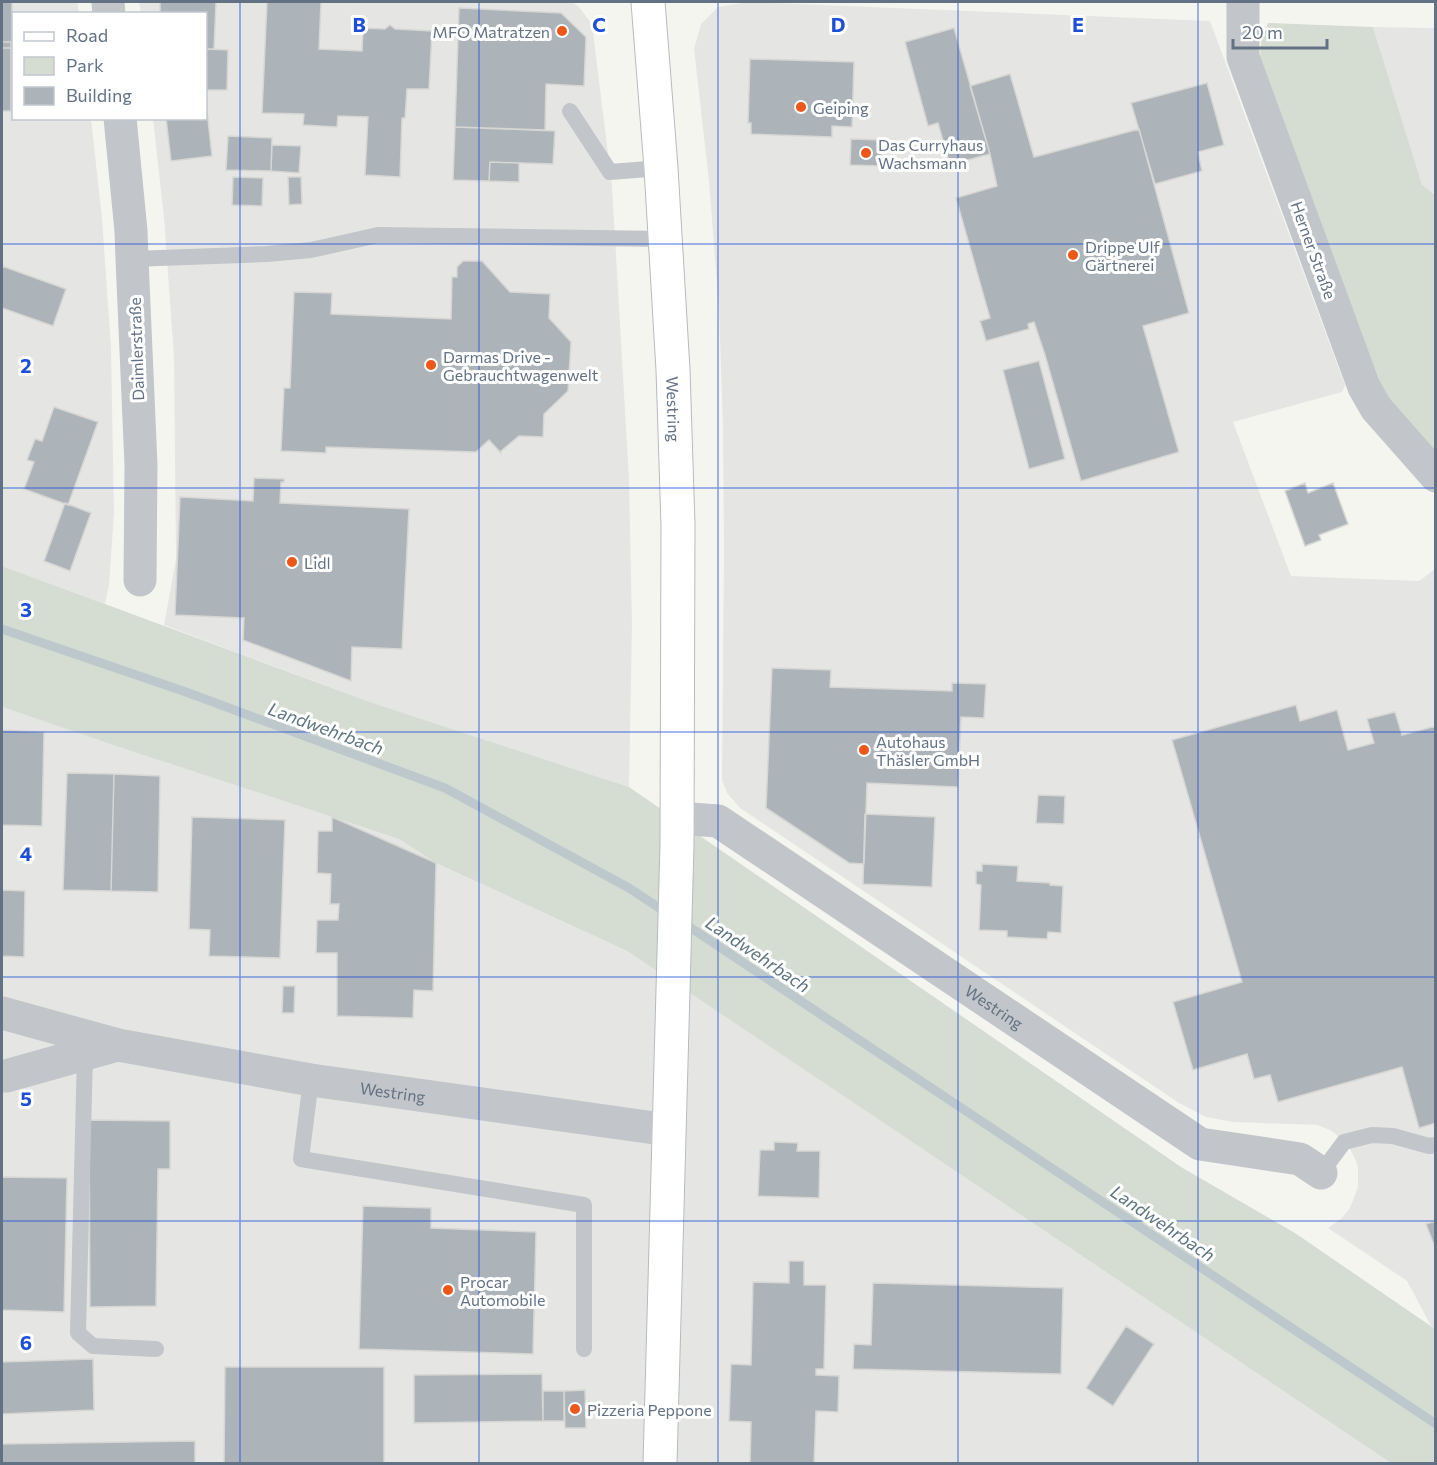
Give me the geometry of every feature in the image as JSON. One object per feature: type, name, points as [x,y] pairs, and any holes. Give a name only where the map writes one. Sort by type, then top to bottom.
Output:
[{"type":"main road","name":"Westring","points":[[648,2],[673,370],[678,525],[677,831],[660,1464]]},
{"type":"street","name":"Herner Straße","points":[[1243,2],[1243,57],[1364,387],[1376,408],[1436,476]]},
{"type":"street","name":"Daimlerstraße","points":[[120,120],[131,231],[141,465],[140,580]]},
{"type":"street","name":"Westring","points":[[677,831],[718,821],[1200,1144],[1300,1159],[1321,1173]]},
{"type":"street","name":"Westring","points":[[2,1013],[118,1045],[311,1080],[669,1130]]},
{"type":"street","name":"Westring","points":[[2,1076],[118,1045]]},
{"type":"lane","points":[[570,111],[610,172],[661,168]]},
{"type":"lane","points":[[132,259],[311,250],[378,235],[664,239]]},
{"type":"lane","points":[[85,1054],[78,1333],[93,1346],[156,1349]]},
{"type":"lane","points":[[311,1080],[301,1159],[584,1205],[584,1349]]},
{"type":"lane","points":[[1321,1173],[1344,1142],[1372,1135],[1392,1136],[1430,1146],[1436,1145]]},
{"type":"shaded area","points":[[2,2],[77,2],[79,12],[12,12],[12,120],[91,120],[102,218],[111,347],[114,513],[109,585],[105,604],[2,566]]},
{"type":"shaded area","points":[[139,2],[572,2],[579,7],[592,24],[612,186],[629,479],[632,625],[629,787],[370,702],[164,625],[176,559],[174,358],[164,218],[153,120],[207,120],[207,12],[141,12]]},
{"type":"shaded area","points":[[748,2],[1210,21],[1345,385],[1342,392],[1233,422],[1291,576],[1419,581],[1435,569],[1435,1329],[1431,1326],[1407,1281],[1328,1228],[1342,1218],[1350,1208],[1358,1187],[1356,1161],[1349,1147],[1330,1130],[1317,1125],[1233,1122],[1206,1117],[1179,1103],[740,808],[727,793],[722,780],[724,551],[719,310],[709,181],[694,49],[701,24],[718,7]]},
{"type":"shaded area","points":[[1373,27],[1435,28],[1435,195],[1422,186]]},
{"type":"shaded area","points":[[2,707],[399,839],[436,863],[627,951],[1391,1463],[2,1464]]},
{"type":"green space","points":[[1268,23],[1373,27],[1422,185],[1435,195],[1435,451],[1390,400],[1380,384],[1260,56],[1261,43]]},
{"type":"green space","points":[[2,566],[370,702],[629,787],[1181,1167],[1295,1233],[1435,1329],[1435,1463],[1391,1463],[627,951],[436,863],[399,839],[2,707]]},
{"type":"building","points":[[2,2],[12,2],[12,48],[2,48]]},
{"type":"building","points":[[160,2],[216,2],[214,49],[207,49],[207,12],[160,12]]},
{"type":"building","points":[[267,2],[321,2],[319,49],[362,51],[363,28],[385,29],[390,25],[395,29],[432,31],[429,89],[407,89],[405,118],[402,118],[400,177],[365,175],[368,117],[338,116],[337,127],[303,125],[304,114],[262,113]]},
{"type":"building","points":[[459,8],[561,13],[586,37],[584,86],[546,84],[545,130],[455,127]]},
{"type":"building","points":[[954,28],[990,154],[950,165],[938,123],[928,126],[905,42]]},
{"type":"building","points":[[2,42],[11,42],[11,111],[2,111]]},
{"type":"building","points":[[207,49],[228,50],[227,90],[207,90]]},
{"type":"building","name":"Geiping","points":[[750,59],[854,62],[852,127],[832,126],[832,137],[751,134],[751,123],[748,123]]},
{"type":"building","name":"Drippe Ulf Gärtnerei","points":[[1010,74],[1034,157],[1139,129],[1189,313],[1143,326],[1179,452],[1081,481],[1034,322],[1028,324],[1029,329],[986,341],[980,321],[990,318],[956,198],[997,186],[970,86]]},
{"type":"building","points":[[1207,83],[1224,145],[1198,152],[1202,171],[1155,184],[1131,103]]},
{"type":"building","points":[[207,111],[212,156],[171,161],[166,120],[207,120]]},
{"type":"building","points":[[455,127],[555,131],[553,164],[490,162],[489,181],[453,180]]},
{"type":"building","points":[[228,136],[272,138],[271,171],[226,170]]},
{"type":"building","name":"Das Curryhaus Wachsmann","points":[[851,139],[882,140],[881,166],[850,165]]},
{"type":"building","points":[[272,145],[301,146],[299,173],[271,171]]},
{"type":"building","points":[[490,162],[519,163],[519,182],[489,181]]},
{"type":"building","points":[[233,177],[263,178],[262,206],[232,205]]},
{"type":"building","points":[[288,177],[301,177],[302,204],[289,205]]},
{"type":"building","name":"Darmas Drive - Gebrauchtwagenwelt","points":[[463,261],[482,261],[510,292],[550,294],[549,318],[571,342],[568,391],[544,414],[543,437],[519,436],[501,453],[489,440],[476,452],[326,447],[326,453],[281,451],[284,388],[290,388],[294,292],[332,293],[331,314],[451,319],[452,277],[457,277],[457,267]]},
{"type":"building","points":[[2,266],[66,289],[53,326],[2,308]]},
{"type":"building","points":[[1039,361],[1065,459],[1029,469],[1003,370]]},
{"type":"building","points":[[54,407],[98,422],[68,505],[24,489],[34,462],[27,460],[35,439],[42,441]]},
{"type":"building","name":"Lidl","points":[[254,478],[284,479],[284,482],[281,482],[280,503],[409,509],[402,649],[352,647],[351,681],[243,640],[244,618],[175,615],[180,497],[253,501]]},
{"type":"building","points":[[1305,483],[1308,493],[1333,483],[1348,524],[1319,535],[1321,540],[1305,546],[1285,491]]},
{"type":"building","points":[[65,503],[91,513],[70,571],[44,561]]},
{"type":"building","name":"Autohaus Thäsler GmbH","points":[[772,668],[831,670],[830,687],[952,691],[952,683],[986,684],[984,718],[961,717],[958,787],[867,783],[864,864],[849,863],[766,808]]},
{"type":"building","points":[[1296,705],[1300,721],[1337,710],[1348,750],[1374,743],[1367,719],[1395,712],[1402,735],[1436,726],[1436,1123],[1419,1128],[1402,1067],[1278,1102],[1270,1075],[1254,1079],[1247,1054],[1193,1070],[1173,1002],[1242,982],[1172,740]]},
{"type":"building","points":[[2,730],[44,732],[42,826],[2,825]]},
{"type":"building","points":[[67,773],[114,774],[111,891],[63,890]]},
{"type":"building","points":[[114,774],[160,776],[158,892],[111,891]]},
{"type":"building","points":[[1038,795],[1065,796],[1064,824],[1036,823]]},
{"type":"building","points":[[865,814],[935,817],[932,887],[863,884]]},
{"type":"building","points":[[192,817],[285,820],[280,958],[209,956],[210,930],[189,929]]},
{"type":"building","points":[[332,817],[436,863],[433,991],[414,990],[413,1018],[337,1016],[337,953],[316,953],[317,920],[338,920],[339,904],[330,904],[331,874],[317,873],[318,831],[332,831]]},
{"type":"building","points":[[982,864],[1018,866],[1017,881],[1063,886],[1061,933],[1048,932],[1047,939],[1007,937],[1007,931],[979,930],[981,885],[976,884],[976,871],[982,871]]},
{"type":"building","points":[[2,890],[25,891],[24,957],[2,956]]},
{"type":"building","points":[[283,986],[295,986],[294,1013],[282,1013]]},
{"type":"building","points":[[89,1120],[170,1121],[170,1169],[158,1169],[156,1306],[90,1307]]},
{"type":"building","points":[[774,1142],[798,1143],[797,1151],[820,1151],[819,1198],[758,1196],[760,1150],[774,1150]]},
{"type":"building","points":[[2,1177],[67,1178],[64,1312],[2,1310]]},
{"type":"building","name":"Procar Automobile","points":[[363,1206],[431,1208],[431,1228],[536,1232],[533,1354],[359,1349]]},
{"type":"building","points":[[1436,1221],[1436,1250],[1426,1224]]},
{"type":"building","points":[[789,1261],[804,1261],[804,1285],[826,1285],[824,1369],[816,1369],[816,1375],[839,1376],[838,1412],[816,1411],[814,1464],[750,1464],[751,1422],[729,1421],[731,1364],[751,1365],[753,1282],[789,1283]]},
{"type":"building","points":[[873,1283],[1063,1288],[1061,1374],[853,1369],[854,1344],[871,1345]]},
{"type":"building","points":[[1126,1326],[1154,1344],[1113,1406],[1086,1388]]},
{"type":"building","points":[[93,1359],[94,1410],[2,1414],[2,1362]]},
{"type":"building","points":[[225,1367],[384,1367],[384,1464],[224,1464]]},
{"type":"building","points":[[542,1374],[543,1421],[414,1423],[414,1375]]},
{"type":"building","name":"Pizzeria Peppone","points":[[585,1390],[586,1428],[565,1428],[564,1391]]},
{"type":"building","points":[[543,1391],[564,1391],[564,1421],[543,1421]]},
{"type":"building","points":[[195,1441],[195,1464],[2,1464],[2,1444]]},
{"type":"waterway","name":"Landwehrbach","points":[[2,629],[186,692],[445,788],[629,888],[667,913]]},
{"type":"waterway","name":"Landwehrbach","points":[[682,922],[1436,1424]]},
{"type":"place","name":"MFO Matratzen","points":[[562,31]]},
{"type":"place","name":"Geiping","points":[[801,107]]},
{"type":"place","name":"Das Curryhaus Wachsmann","points":[[866,153]]},
{"type":"place","name":"Drippe Ulf Gärtnerei","points":[[1073,255]]},
{"type":"place","name":"Darmas Drive - Gebrauchtwagenwelt","points":[[431,365]]},
{"type":"place","name":"Lidl","points":[[292,562]]},
{"type":"place","name":"Autohaus Thäsler GmbH","points":[[864,750]]},
{"type":"place","name":"Procar Automobile","points":[[448,1290]]},
{"type":"place","name":"Pizzeria Peppone","points":[[575,1409]]}]
